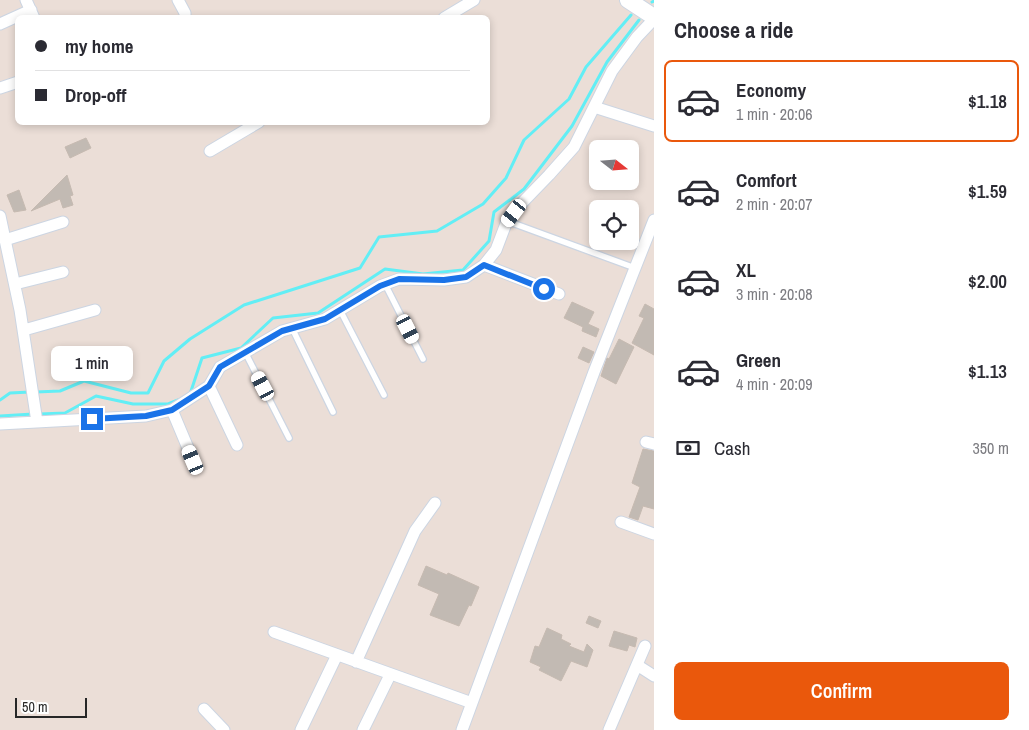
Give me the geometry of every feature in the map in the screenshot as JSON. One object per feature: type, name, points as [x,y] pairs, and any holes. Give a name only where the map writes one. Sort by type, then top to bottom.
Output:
[{"type":"street","points":[[178,0],[185,15]]},
{"type":"street","points":[[449,15],[474,0]]},
{"type":"street","points":[[0,424],[146,416],[172,410],[209,386],[220,367],[282,331],[325,319],[386,284],[399,279],[444,280],[466,277],[484,265],[496,250],[508,221],[520,205],[574,147],[612,70],[636,37],[654,18],[633,1]]},
{"type":"street","points":[[18,15],[30,9]]},
{"type":"street","points":[[0,24],[15,16]]},
{"type":"street","points":[[0,88],[15,83]]},
{"type":"street","points":[[594,107],[654,126]]},
{"type":"street","points":[[210,151],[255,125]]},
{"type":"street","points":[[0,216],[24,330],[37,422]]},
{"type":"street","points":[[462,730],[594,372],[654,220]]},
{"type":"street","points":[[5,240],[63,222]]},
{"type":"street","points":[[484,265],[559,294]]},
{"type":"street","points":[[15,284],[63,272]]},
{"type":"street","points":[[24,330],[95,310]]},
{"type":"street","points":[[209,386],[238,445]]},
{"type":"street","points":[[172,410],[193,460]]},
{"type":"street","points":[[356,662],[415,531],[435,503]]},
{"type":"street","points":[[621,522],[654,534]]},
{"type":"street","points":[[274,632],[472,703]]},
{"type":"street","points":[[608,730],[645,646]]},
{"type":"street","points":[[301,730],[337,655]]},
{"type":"street","points":[[637,665],[654,676]]},
{"type":"street","points":[[363,730],[390,675]]},
{"type":"street","points":[[204,709],[224,730]]},
{"type":"lane","points":[[508,221],[635,268]]},
{"type":"lane","points":[[386,284],[423,358]]},
{"type":"lane","points":[[340,310],[384,395]]},
{"type":"lane","points":[[292,328],[334,412]]},
{"type":"lane","points":[[245,352],[289,438]]},
{"type":"building","points":[[86,138],[91,148],[70,158],[65,147]]},
{"type":"building","points":[[67,175],[73,195],[70,196],[73,205],[63,208],[60,199],[31,211]]},
{"type":"building","points":[[19,190],[26,210],[14,212],[7,195]]},
{"type":"building","points":[[572,302],[594,312],[588,324],[599,329],[596,337],[582,331],[583,327],[564,318]]},
{"type":"building","points":[[645,304],[654,309],[654,355],[632,343],[644,318],[639,316]]},
{"type":"building","points":[[619,339],[634,347],[616,384],[601,376],[607,358],[609,359]]},
{"type":"building","points":[[583,347],[594,352],[589,363],[578,358]]},
{"type":"building","points":[[643,449],[654,451],[654,509],[643,506],[638,520],[629,517],[640,487],[632,483]]},
{"type":"building","points":[[426,566],[447,575],[448,573],[479,587],[471,606],[469,605],[459,626],[430,615],[439,594],[418,585]]},
{"type":"building","points":[[589,616],[601,621],[598,628],[586,623]]},
{"type":"building","points":[[547,628],[562,635],[561,639],[571,644],[569,646],[584,652],[587,644],[593,650],[587,667],[571,661],[561,681],[539,670],[541,667],[530,662],[535,646],[539,647]]},
{"type":"building","points":[[614,631],[637,638],[635,647],[629,645],[627,651],[609,646]]},
{"type":"waterway","points":[[36,392],[60,391],[84,381],[131,393],[148,393],[164,361],[190,339],[244,305],[360,268],[379,237],[437,231],[483,204],[506,178],[524,140],[569,99],[586,67],[631,15]]},
{"type":"waterway","points":[[190,394],[202,358],[241,348],[273,318],[318,313],[385,269],[423,274],[463,270],[489,241],[494,212],[524,189],[572,126],[607,62],[639,20]]},
{"type":"waterway","points":[[0,400],[10,393],[30,392]]},
{"type":"waterway","points":[[40,414],[65,413],[96,396],[133,404],[168,404],[178,400]]},
{"type":"waterway","points":[[0,416],[33,414]]},
{"type":"route","points":[[92,419],[146,416],[172,410],[209,386],[220,367],[282,331],[325,319],[380,286],[399,279],[444,280],[466,277],[484,265],[544,289]]}]
